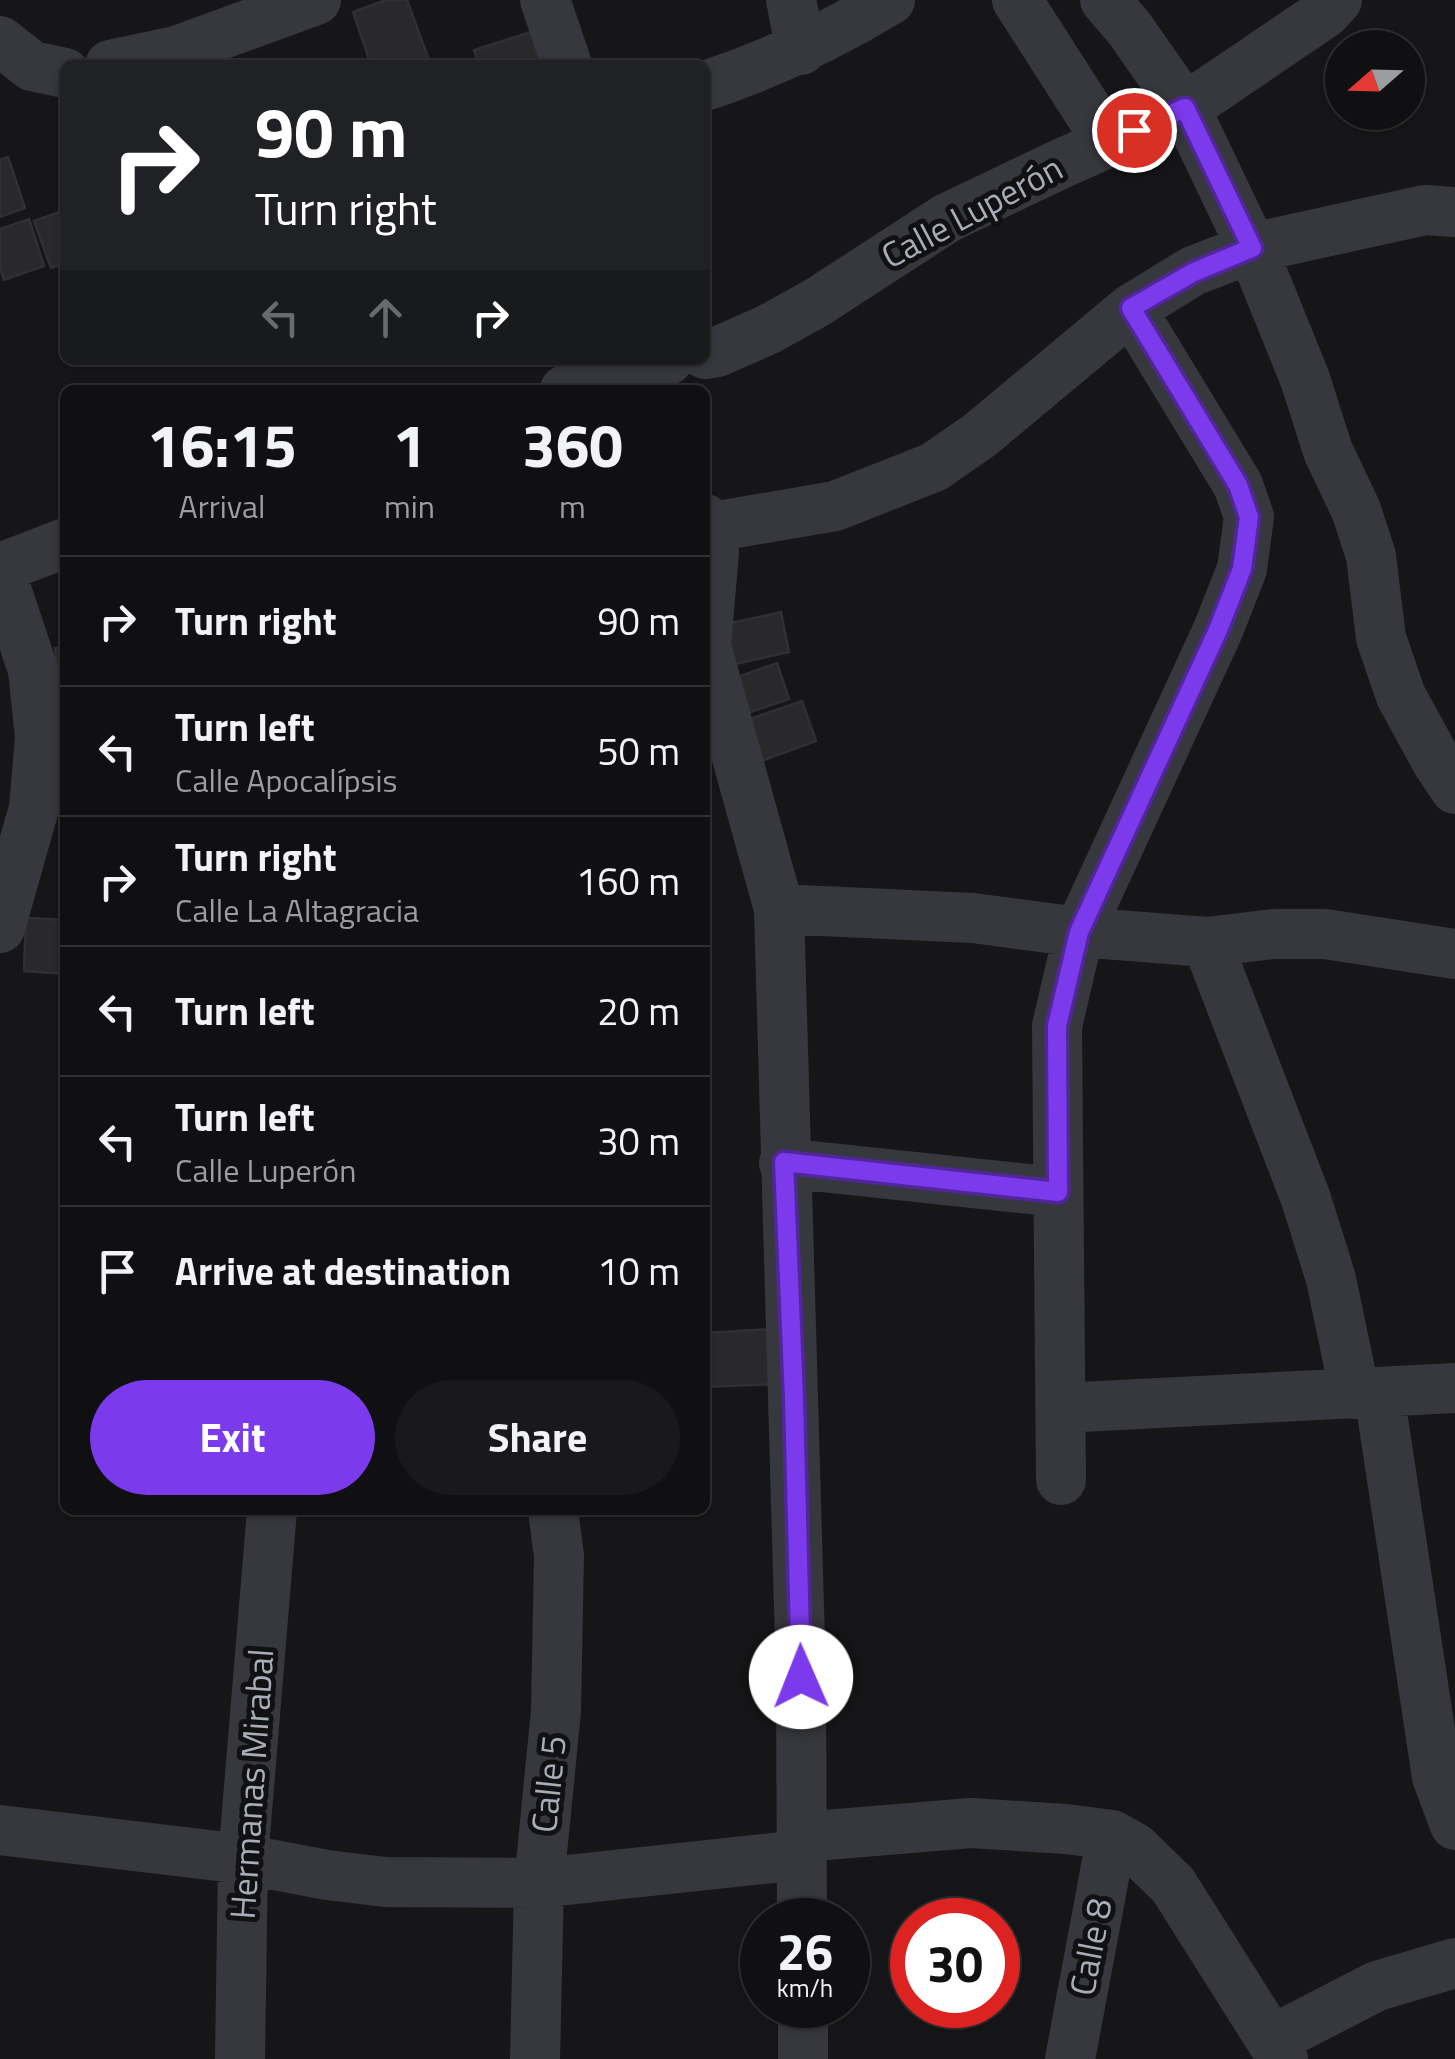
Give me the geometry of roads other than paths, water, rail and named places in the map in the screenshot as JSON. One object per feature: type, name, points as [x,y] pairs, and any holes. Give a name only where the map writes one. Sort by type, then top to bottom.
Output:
[{"type":"street","points":[[134,60],[176,51],[316,0]]},
{"type":"street","points":[[545,0],[565,60]]},
{"type":"street","points":[[791,0],[802,50]]},
{"type":"street","points":[[710,84],[802,50],[890,0]]},
{"type":"street","points":[[1017,0],[1108,142]]},
{"type":"street","points":[[1105,0],[1185,108],[1252,248],[1305,379],[1328,451],[1356,510],[1371,556],[1381,638],[1401,696],[1455,789]]},
{"type":"street","name":"Calle Luperón","points":[[710,353],[767,330],[947,218],[1185,108],[1325,13],[1337,0]]},
{"type":"street","points":[[710,523],[835,506],[934,467],[980,435],[1131,308],[1194,272],[1252,248],[1425,210],[1455,212]]},
{"type":"street","points":[[1061,1480],[1057,1026],[1079,932],[1218,630],[1242,569],[1249,517],[1238,485],[1131,308]]},
{"type":"street","points":[[581,385],[647,365]]},
{"type":"street","points":[[710,538],[714,552],[710,599]]},
{"type":"street","points":[[0,928],[10,864],[34,808],[40,738],[33,670],[0,569],[60,545]]},
{"type":"street","points":[[710,660],[779,909],[797,1518],[802,1898]]},
{"type":"street","points":[[779,909],[972,918],[1079,932],[1206,942],[1273,934],[1325,934],[1455,954]]},
{"type":"street","points":[[1206,942],[1306,1199],[1367,1393],[1437,1777],[1455,1826]]},
{"type":"street","points":[[784,1162],[1058,1192]]},
{"type":"street","points":[[1060,1408],[1455,1388]]},
{"type":"street","name":"Hermanas Mirabal","points":[[240,2059],[243,1859],[272,1515]]},
{"type":"street","name":"Calle 5","points":[[535,2059],[539,1883],[556,1711],[560,1556],[555,1515]]},
{"type":"street","points":[[0,1830],[243,1859],[385,1882],[539,1883],[972,1824],[1112,1834],[1135,1848],[1173,1885],[1278,2050],[1377,1986],[1455,1963]]},
{"type":"street","name":"Calle 8","points":[[1070,2059],[1112,1834]]},
{"type":"street","points":[[803,2028],[803,2059]]}]
